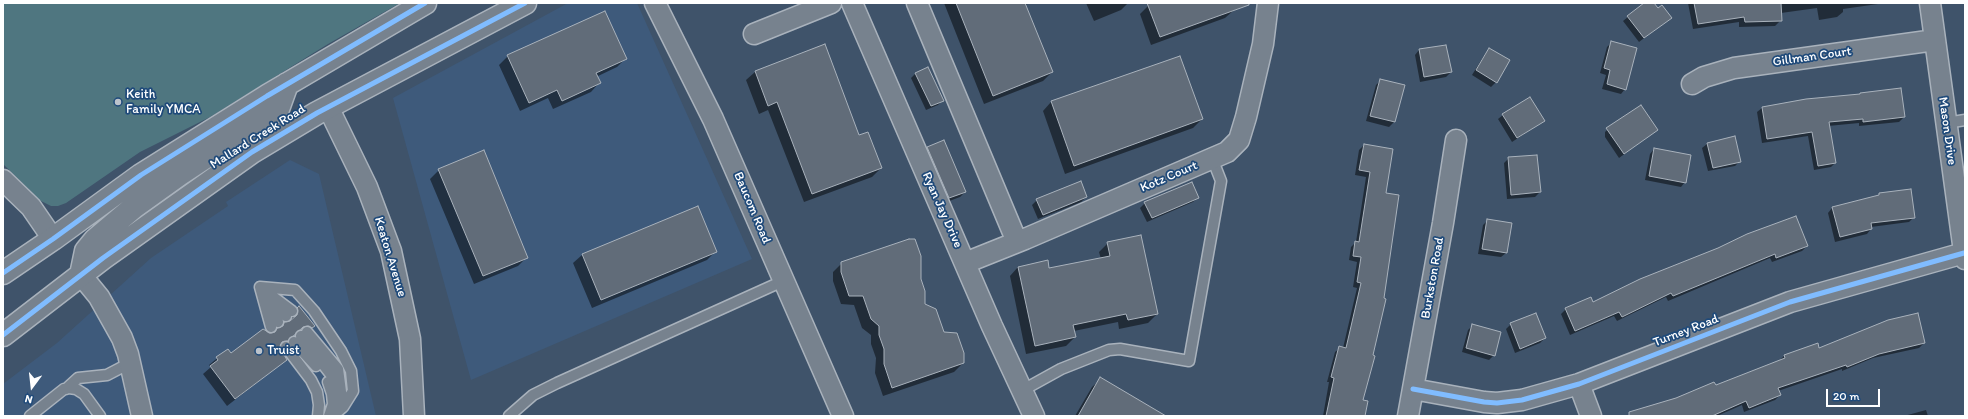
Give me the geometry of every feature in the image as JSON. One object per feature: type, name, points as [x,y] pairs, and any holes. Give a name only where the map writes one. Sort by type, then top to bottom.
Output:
[{"type":"main road","points":[[3,273],[141,176],[288,84],[425,3]]},
{"type":"main road","name":"Mallard Creek Road","points":[[3,335],[81,275],[252,152],[328,107],[525,3]]},
{"type":"main road","points":[[81,275],[86,251],[95,240],[134,207],[180,174],[278,109],[288,84]]},
{"type":"street","name":"Baucom Road","points":[[655,3],[713,119],[843,416]]},
{"type":"street","points":[[754,34],[831,3]]},
{"type":"street","name":"Ryan Jay Drive","points":[[852,3],[992,326],[1034,416]]},
{"type":"street","points":[[917,3],[1017,242]]},
{"type":"street","name":"Kotz Court","points":[[965,263],[1227,152],[1238,140],[1246,118],[1263,44],[1268,3]]},
{"type":"street","name":"Mason Drive","points":[[1930,3],[1935,40],[1956,121],[1965,256]]},
{"type":"street","name":"Gillman Court","points":[[1692,84],[1704,77],[1734,68],[1935,40]]},
{"type":"street","name":"Keaton Avenue","points":[[328,107],[367,187],[391,251],[410,338],[414,416]]},
{"type":"street","name":"Burkston Road","points":[[1408,416],[1443,223],[1456,140]]},
{"type":"street","points":[[3,180],[31,207],[53,239]]},
{"type":"street","name":"Turney Road","points":[[1413,389],[1458,398],[1497,403],[1522,400],[1579,384],[1790,302],[1965,256]]},
{"type":"street","points":[[81,275],[99,297],[122,338],[130,363],[142,416]]},
{"type":"street","points":[[1579,384],[1591,416]]},
{"type":"lane","points":[[1022,390],[1061,369],[1109,350],[1120,349],[1189,361],[1221,181],[1212,158]]},
{"type":"lane","points":[[509,416],[533,395],[551,386],[783,281]]},
{"type":"lane","points":[[260,287],[282,319],[260,287]]},
{"type":"lane","points":[[260,287],[295,290],[314,311],[341,351],[351,371],[353,391],[335,413]]},
{"type":"lane","points":[[297,339],[328,383],[332,394],[335,413]]},
{"type":"lane","points":[[297,339],[338,370],[335,413]]},
{"type":"lane","points":[[297,339],[311,380],[317,392],[319,400],[318,416]]},
{"type":"lane","points":[[30,416],[78,378],[107,374],[130,363]]},
{"type":"lane","points":[[66,389],[76,389],[84,394],[100,416]]},
{"type":"shaded area","points":[[568,3],[637,3],[752,259],[471,380],[393,98]]},
{"type":"shaded area","points":[[290,160],[319,174],[376,416],[3,416],[3,384],[57,343],[151,258],[228,206],[226,202]]},
{"type":"green space","name":"Keith Family YMCA","points":[[3,3],[400,3],[328,44],[210,117],[140,152],[66,203],[58,206],[51,206],[41,201],[3,164]]},
{"type":"building","points":[[956,3],[1025,3],[1053,72],[993,96]]},
{"type":"building","points":[[1147,3],[1249,3],[1249,5],[1160,37]]},
{"type":"building","points":[[1644,3],[1654,3],[1658,8],[1662,5],[1672,18],[1644,38],[1627,16]]},
{"type":"building","points":[[1694,3],[1781,3],[1782,21],[1745,22],[1744,17],[1698,24]]},
{"type":"building","points":[[605,11],[627,59],[596,73],[601,83],[562,101],[557,90],[529,103],[507,55]]},
{"type":"building","points":[[1611,41],[1637,48],[1626,90],[1607,84],[1610,70],[1604,68]]},
{"type":"building","points":[[825,44],[859,135],[868,132],[882,168],[812,194],[777,102],[768,106],[755,71]]},
{"type":"building","points":[[1446,45],[1452,72],[1424,77],[1419,49]]},
{"type":"building","points":[[1489,48],[1510,60],[1497,83],[1476,70]]},
{"type":"building","points":[[1180,56],[1203,119],[1074,166],[1051,101]]},
{"type":"building","points":[[928,67],[944,101],[931,106],[915,73]]},
{"type":"building","points":[[1380,79],[1405,85],[1395,122],[1370,116]]},
{"type":"building","points":[[1901,88],[1905,117],[1863,122],[1863,119],[1829,122],[1836,163],[1818,166],[1812,132],[1767,139],[1762,107],[1806,99],[1860,94]]},
{"type":"building","points":[[1530,97],[1545,121],[1517,138],[1502,114]]},
{"type":"building","points":[[1641,105],[1658,130],[1624,154],[1606,128]]},
{"type":"building","points":[[1735,136],[1741,162],[1713,168],[1707,143]]},
{"type":"building","points":[[944,140],[966,192],[949,198],[927,147]]},
{"type":"building","points":[[1364,144],[1393,149],[1386,193],[1399,195],[1384,298],[1386,299],[1373,355],[1375,356],[1363,400],[1368,401],[1365,416],[1326,416],[1334,378],[1331,377],[1339,346],[1346,348],[1361,283],[1357,282],[1361,257],[1353,256],[1355,241],[1359,242],[1370,172],[1359,170]]},
{"type":"building","points":[[1654,148],[1691,155],[1686,183],[1649,176]]},
{"type":"building","points":[[484,150],[528,258],[483,276],[438,169]]},
{"type":"building","points":[[1537,155],[1541,192],[1511,195],[1508,157]]},
{"type":"building","points":[[1081,181],[1087,197],[1043,215],[1036,199]]},
{"type":"building","points":[[1192,182],[1199,198],[1152,218],[1144,202]]},
{"type":"building","points":[[1911,189],[1915,218],[1871,223],[1872,229],[1840,237],[1832,207],[1879,195],[1879,193]]},
{"type":"building","points":[[698,206],[717,252],[601,300],[582,254]]},
{"type":"building","points":[[1796,216],[1808,246],[1776,258],[1775,254],[1673,296],[1671,293],[1622,317],[1619,312],[1575,331],[1565,308],[1591,297],[1593,302],[1640,279],[1718,248],[1747,234]]},
{"type":"building","points":[[1487,219],[1512,223],[1507,253],[1482,249]]},
{"type":"building","points":[[1141,235],[1158,314],[1128,320],[1126,314],[1073,325],[1076,337],[1035,346],[1018,267],[1048,260],[1049,268],[1110,256],[1107,242]]},
{"type":"building","points":[[909,239],[915,239],[921,256],[921,279],[925,291],[925,304],[936,309],[944,332],[957,333],[964,353],[964,363],[892,388],[884,364],[884,349],[879,335],[879,326],[871,319],[863,296],[849,296],[841,272],[841,262]]},
{"type":"building","name":"Truist","points":[[299,306],[315,326],[312,328],[309,326],[303,327],[288,341],[282,342],[280,348],[287,360],[235,399],[210,366],[218,360],[216,357],[228,349],[231,353],[263,329],[270,333],[275,332],[277,328],[283,326],[284,322],[290,321],[297,315],[297,308]]},
{"type":"building","points":[[1536,313],[1546,338],[1520,349],[1510,323]]},
{"type":"building","points":[[1918,313],[1925,343],[1879,354],[1847,367],[1846,365],[1778,388],[1781,395],[1749,408],[1746,401],[1712,416],[1629,416],[1629,412],[1676,398],[1714,382],[1716,385],[1785,358],[1784,355],[1818,343],[1819,348],[1888,320]]},
{"type":"building","points":[[1472,324],[1501,332],[1495,356],[1466,348]]},
{"type":"building","points":[[1100,377],[1166,416],[1078,416]]},
{"type":"cycle path","points":[[3,273],[53,239],[141,175],[267,96],[425,3]]},
{"type":"cycle path","points":[[3,335],[103,258],[252,152],[317,113],[525,3]]},
{"type":"cycle path","points":[[1413,389],[1484,402],[1497,403],[1522,400],[1579,384],[1790,302],[1964,253]]},
{"type":"place","name":"Keith Family YMCA","points":[[118,102]]},
{"type":"place","name":"Truist","points":[[259,351]]}]
